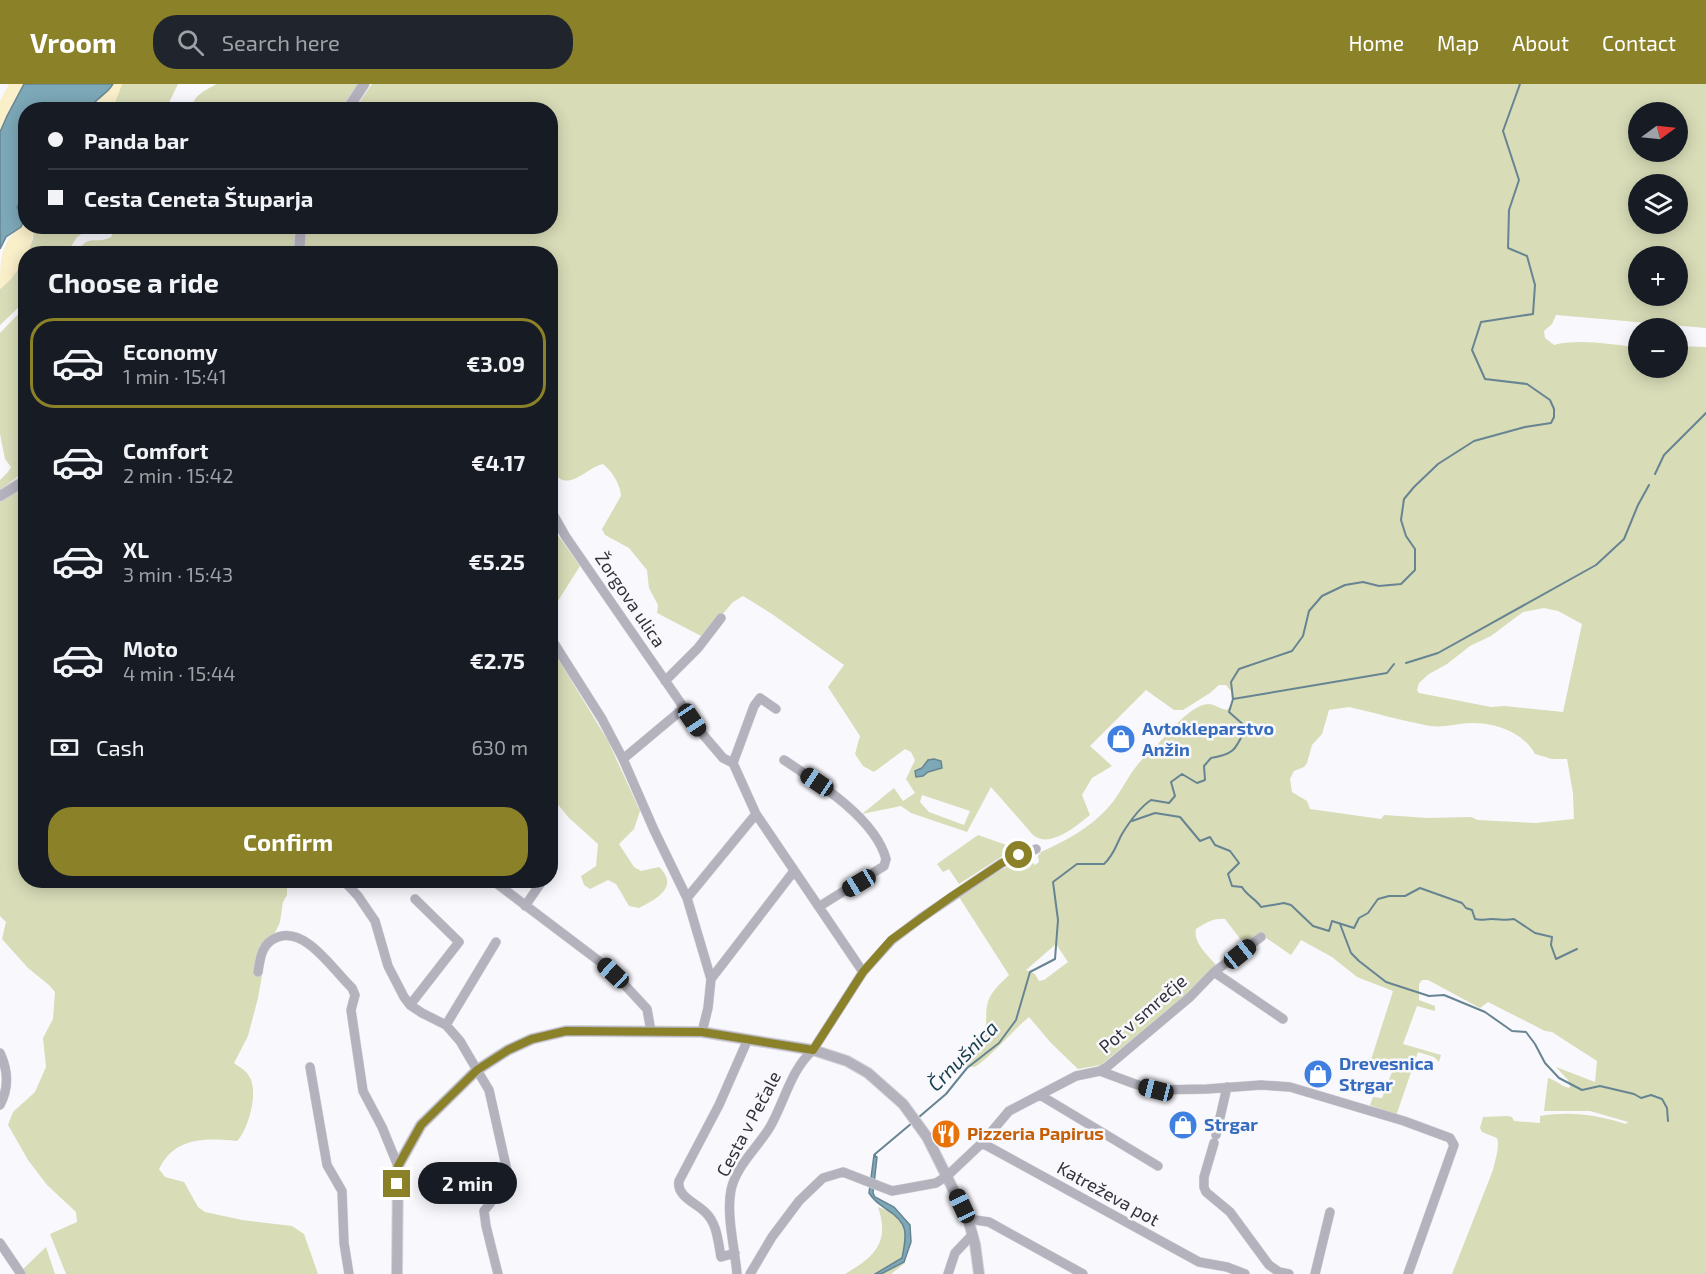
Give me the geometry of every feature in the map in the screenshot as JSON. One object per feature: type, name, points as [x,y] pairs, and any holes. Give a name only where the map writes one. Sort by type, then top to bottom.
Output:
[{"type":"street","points":[[352,102],[364,84]]},
{"type":"street","points":[[0,496],[18,485]]},
{"type":"street","name":"Žorgova ulica","points":[[558,523],[684,708],[723,758],[733,763],[756,814],[863,972]]},
{"type":"street","points":[[665,681],[698,648],[721,618]]},
{"type":"street","points":[[558,650],[602,719],[623,759],[687,898],[711,978],[708,1008],[702,1032]]},
{"type":"street","points":[[733,763],[754,706],[760,698],[776,709]]},
{"type":"street","points":[[623,759],[684,708]]},
{"type":"street","points":[[784,760],[817,782],[855,813],[868,827],[886,859],[884,866],[820,906]]},
{"type":"street","points":[[687,898],[756,814]]},
{"type":"street","name":"Cesta v Pečale","points":[[737,1274],[731,1191],[737,1174],[770,1126],[788,1085],[804,1059],[813,1050],[863,972],[891,940],[921,918],[1002,863],[1036,849]]},
{"type":"street","points":[[711,978],[794,871]]},
{"type":"street","points":[[350,888],[375,921],[388,966],[410,1005],[446,1025],[460,1041],[489,1090],[508,1175],[507,1182],[484,1211],[498,1274]]},
{"type":"street","points":[[502,888],[603,964],[622,982],[647,1009],[651,1031]]},
{"type":"street","points":[[525,906],[537,888]]},
{"type":"street","points":[[410,1005],[459,942],[415,899]]},
{"type":"street","points":[[258,972],[260,957],[268,943],[279,936],[294,935],[316,950],[352,988],[355,995],[351,1010],[363,1091],[382,1127],[398,1166],[397,1274]]},
{"type":"street","name":"Pot v smrečje","points":[[947,1176],[982,1143],[1009,1111],[1076,1076],[1100,1071],[1189,997],[1214,972],[1261,937]]},
{"type":"street","points":[[446,1025],[496,942]]},
{"type":"street","name":"Pot v smrečje","points":[[1214,972],[1283,1019]]},
{"type":"street","points":[[398,1166],[421,1125],[477,1070],[508,1050],[532,1039],[580,1031],[702,1032],[813,1050],[847,1061],[868,1073],[894,1094],[915,1119],[968,1219],[973,1234],[979,1274]]},
{"type":"street","points":[[735,1253],[721,1257],[713,1221],[681,1193],[678,1186],[719,1105],[748,1039]]},
{"type":"street","points":[[0,1053],[4,1062],[6,1083],[0,1105]]},
{"type":"street","points":[[310,1067],[327,1166],[342,1191],[344,1243],[349,1274]]},
{"type":"street","points":[[1100,1071],[1156,1090],[1261,1085],[1290,1087],[1404,1121],[1453,1139],[1454,1145],[1408,1274]]},
{"type":"street","points":[[1227,1087],[1204,1177],[1204,1187],[1206,1192],[1230,1212],[1269,1264],[1279,1272],[1289,1274]]},
{"type":"street","points":[[1040,1095],[1158,1166]]},
{"type":"street","name":"Katreževa pot","points":[[982,1143],[1199,1262],[1221,1265],[1245,1274]]},
{"type":"street","points":[[750,1274],[772,1237],[799,1201],[827,1175],[843,1172],[872,1184],[898,1191],[928,1186],[947,1176]]},
{"type":"street","points":[[1315,1274],[1330,1212]]},
{"type":"street","points":[[968,1219],[989,1222],[1083,1274]]},
{"type":"street","points":[[948,1274],[956,1253],[973,1234]]},
{"type":"street","points":[[0,1244],[21,1274]]},
{"type":"green space","points":[[122,84],[178,84],[169,102],[115,102]]},
{"type":"green space","points":[[217,84],[361,84],[348,102],[194,102],[204,91]]},
{"type":"green space","points":[[372,84],[1706,84],[1706,328],[1688,326],[1688,318],[1628,318],[1628,321],[1556,315],[1552,324],[1544,331],[1545,338],[1554,345],[1585,342],[1628,346],[1628,378],[1688,378],[1688,346],[1706,347],[1706,1274],[1452,1274],[1493,1170],[1497,1154],[1497,1138],[1482,1132],[1480,1128],[1483,1117],[1508,1116],[1514,1121],[1540,1123],[1540,1116],[1573,1114],[1605,1118],[1626,1124],[1628,1122],[1590,1111],[1544,1111],[1548,1078],[1566,1087],[1570,1086],[1568,1080],[1556,1067],[1595,1082],[1597,1061],[1552,1032],[1545,1031],[1488,1002],[1480,1008],[1428,980],[1422,980],[1419,984],[1419,1000],[1435,1006],[1435,1011],[1417,1006],[1403,1044],[1441,1055],[1439,1062],[1434,1057],[1418,1052],[1396,1116],[1370,1105],[1373,1097],[1382,1098],[1392,1072],[1370,1063],[1393,991],[1357,977],[1332,957],[1301,940],[1291,955],[1259,933],[1249,940],[1241,940],[1225,919],[1210,921],[1196,929],[1196,934],[1202,948],[1216,965],[1188,993],[1101,1065],[1078,1069],[1051,1043],[1029,1017],[975,1067],[965,1066],[958,1058],[959,1054],[982,1034],[986,1024],[988,1001],[995,989],[1009,975],[959,897],[996,872],[1027,858],[1035,865],[1039,862],[1038,856],[1041,852],[1063,842],[1093,822],[1110,806],[1140,761],[1151,751],[1158,753],[1162,748],[1158,744],[1181,720],[1195,709],[1208,704],[1227,710],[1232,703],[1231,691],[1226,685],[1219,685],[1183,710],[1174,710],[1146,690],[1090,746],[1112,766],[1092,778],[1082,795],[1090,815],[1055,838],[1040,839],[1033,835],[991,787],[967,832],[911,813],[901,806],[862,814],[894,788],[903,801],[915,793],[906,779],[915,760],[911,752],[905,749],[874,772],[863,766],[855,754],[860,736],[828,687],[844,665],[743,596],[733,602],[703,637],[657,613],[658,605],[649,588],[647,570],[629,548],[605,535],[602,529],[621,496],[612,474],[603,464],[570,480],[558,477],[558,246],[304,246],[305,234],[558,234],[558,102],[360,102]],"holes":[[[1544,608],[1558,611],[1582,624],[1563,712],[1504,706],[1491,707],[1419,693],[1417,690],[1419,683],[1429,674],[1447,664],[1470,646],[1491,636],[1523,612]],[[1349,707],[1430,726],[1472,723],[1499,727],[1523,740],[1535,754],[1552,759],[1567,759],[1573,793],[1574,819],[1535,823],[1478,820],[1471,817],[1428,818],[1384,815],[1381,819],[1310,809],[1307,801],[1292,792],[1290,779],[1294,771],[1304,767],[1307,763],[1312,745],[1322,734],[1329,710]],[[922,795],[970,811],[964,825],[929,812],[920,802]],[[1056,944],[1068,962],[1044,980],[1039,981],[1035,974],[1026,970]]]},
{"type":"green space","points":[[33,234],[82,234],[71,246],[30,246]]},
{"type":"green space","points":[[112,234],[296,234],[295,246],[81,246],[89,241],[111,237]]},
{"type":"green space","points":[[18,268],[18,308],[0,325],[0,289],[11,279]]},
{"type":"green space","points":[[18,314],[18,476],[0,490],[0,480],[11,467],[5,459],[0,434],[0,333]]},
{"type":"green space","points":[[18,488],[18,888],[287,888],[280,922],[266,952],[258,998],[248,1036],[234,1063],[246,1072],[252,1082],[253,1100],[245,1128],[237,1141],[202,1140],[182,1145],[166,1158],[159,1169],[165,1177],[184,1182],[198,1207],[205,1212],[242,1220],[292,1226],[304,1234],[318,1274],[66,1274],[50,1234],[77,1222],[76,1212],[47,1185],[28,1160],[8,1125],[13,1112],[35,1092],[46,1067],[43,1038],[53,1019],[55,992],[28,968],[2,939],[6,922],[0,916],[0,500]]},
{"type":"green space","points":[[558,536],[580,566],[558,601]]},
{"type":"green space","points":[[558,659],[608,741],[640,811],[634,829],[619,844],[634,867],[641,871],[659,867],[667,881],[663,892],[639,908],[629,906],[616,884],[608,880],[590,889],[584,885],[581,876],[596,866],[598,844],[569,818],[558,805]]},
{"type":"green space","points":[[978,835],[1015,848],[959,884],[949,869],[943,872],[937,864]]},
{"type":"green space","points":[[878,1207],[894,1216],[903,1228],[906,1244],[905,1263],[891,1274],[845,1274],[872,1255],[881,1239],[881,1219]]},
{"type":"green space","points":[[46,1247],[55,1274],[23,1274],[21,1271]]},
{"type":"sand","points":[[9,84],[24,84],[0,132],[0,101]]},
{"type":"sand","points":[[113,84],[122,84],[115,102],[95,102]]},
{"type":"sand","points":[[18,230],[18,234],[33,234],[31,245],[18,246],[18,270],[0,289],[0,270],[5,246]]},
{"type":"water","points":[[24,84],[113,84],[95,102],[18,102],[18,229],[6,237],[0,249],[0,132]]},
{"type":"water","points":[[928,760],[941,761],[942,768],[916,777],[915,771],[922,768]]},
{"type":"water","points":[[874,1155],[877,1157],[873,1193],[875,1197],[894,1207],[910,1225],[911,1242],[904,1262],[881,1274],[875,1274],[902,1258],[905,1230],[899,1219],[869,1193]]},
{"type":"waterway","name":"Črnušnica","points":[[919,1117],[946,1094],[967,1068],[999,1043],[1016,1020],[1030,972],[1055,959],[1058,920],[1053,882],[1077,864],[1104,864],[1113,853],[1128,824],[1143,807],[1151,800],[1169,803],[1175,796],[1171,782],[1182,774],[1197,783],[1205,780],[1204,766],[1211,758],[1226,754],[1237,745],[1246,727],[1229,712],[1233,699],[1231,682],[1239,669],[1292,651],[1303,636],[1309,611],[1322,596],[1345,585],[1363,582],[1379,586],[1401,584],[1415,570],[1415,549],[1406,536],[1401,520],[1404,499],[1438,464],[1474,441],[1525,427],[1551,423],[1554,409],[1550,400],[1527,384],[1485,379],[1472,350],[1481,322],[1533,314],[1535,285],[1527,256],[1508,248],[1509,210],[1519,180],[1503,131],[1520,84]]},
{"type":"waterway","points":[[1655,474],[1664,455],[1706,413]]},
{"type":"waterway","points":[[1406,663],[1438,653],[1596,565],[1624,539],[1649,485]]},
{"type":"waterway","points":[[1233,699],[1387,673],[1394,664]]},
{"type":"waterway","points":[[1132,821],[1155,813],[1180,817],[1200,841],[1210,837],[1215,845],[1230,851],[1239,863],[1228,874],[1232,886],[1242,887],[1261,907],[1284,903],[1291,905],[1313,926],[1329,931],[1332,921],[1354,928],[1359,918],[1368,913],[1378,899],[1405,896],[1420,888],[1462,903],[1466,908],[1472,910],[1475,919],[1514,919],[1535,933],[1552,937],[1551,945],[1556,959],[1577,949]]},
{"type":"waterway","points":[[1340,924],[1351,953],[1386,982],[1429,996],[1444,995],[1485,1012],[1512,1031],[1526,1032],[1545,1063],[1559,1078],[1582,1090],[1600,1086],[1634,1094],[1641,1098],[1651,1095],[1662,1099],[1667,1108],[1668,1121]]},
{"type":"waterway","name":"Črnušnica","points":[[875,1157],[875,1154],[912,1123]]},
{"type":"place","name":"Avtokleparstvo Anžin","points":[[1121,739]]},
{"type":"place","name":"Drevesnica Strgar","points":[[1318,1074]]},
{"type":"place","name":"Strgar","points":[[1183,1125]]},
{"type":"place","name":"Pizzeria Papirus","points":[[946,1134]]},
{"type":"route","points":[[397,1184],[398,1166],[421,1125],[477,1070],[508,1050],[532,1039],[566,1031],[702,1032],[813,1050],[863,972],[891,940],[952,896],[1002,863],[1019,855]]}]
